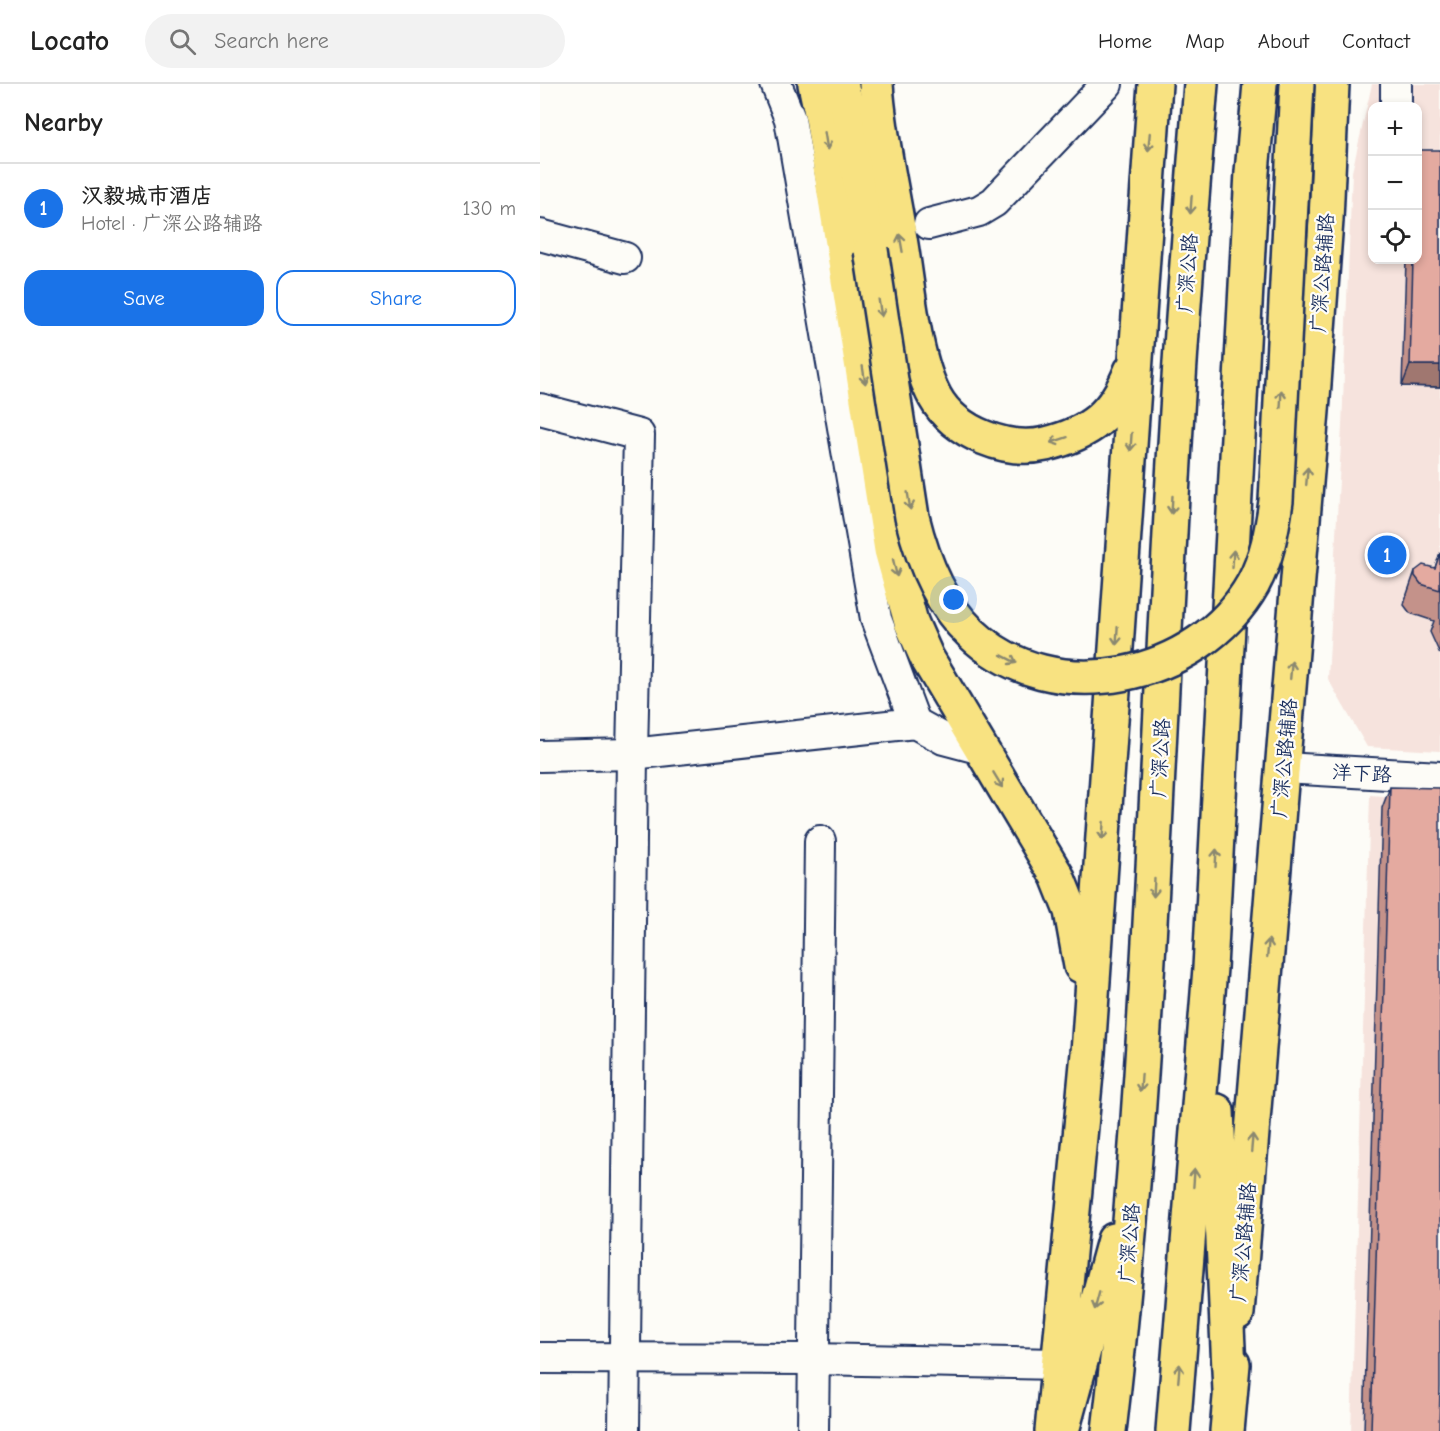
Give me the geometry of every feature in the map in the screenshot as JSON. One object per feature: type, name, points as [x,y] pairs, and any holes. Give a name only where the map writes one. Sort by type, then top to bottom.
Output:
[{"type":"main road","points":[[815,84],[891,550],[900,586],[927,658],[978,748],[1056,876],[1071,911],[1080,951],[1088,1053]]},
{"type":"main road","points":[[841,84],[848,111],[871,250],[912,517],[921,552],[951,608],[970,632],[990,648],[1012,662],[1041,672],[1100,678],[1151,668],[1180,654],[1204,638],[1236,608],[1252,584],[1265,555],[1272,530],[1276,501],[1297,84]]},
{"type":"main road","points":[[876,84],[919,351],[936,398],[954,419],[977,435],[1005,444],[1033,447],[1059,441],[1084,430],[1108,414],[1121,395],[1137,355]]},
{"type":"main road","points":[[1052,1431],[1088,1053],[1155,84]]},
{"type":"main road","name":"广深公路","points":[[1109,1431],[1123,1316],[1151,941],[1178,397],[1201,84]]},
{"type":"main road","points":[[1173,1431],[1210,968],[1252,172],[1260,84]]},
{"type":"main road","name":"广深公路辅路","points":[[1227,1431],[1284,768],[1326,220],[1332,84]]},
{"type":"main road","points":[[1326,220],[1355,84]]},
{"type":"main road","points":[[1210,968],[1230,1390]]},
{"type":"main road","points":[[1062,1431],[1135,1163]]},
{"type":"street","points":[[776,84],[790,119],[876,619],[915,723]]},
{"type":"street","points":[[929,224],[979,211],[994,202],[1107,84]]},
{"type":"street","points":[[1396,84],[1396,102]]},
{"type":"street","points":[[540,235],[625,258]]},
{"type":"street","points":[[540,409],[639,435],[632,754],[624,1431]]},
{"type":"street","points":[[540,756],[632,754],[915,723],[944,739],[978,748]]},
{"type":"street","name":"洋下路","points":[[1284,768],[1440,777]]},
{"type":"street","points":[[813,1431],[812,1359],[820,841]]},
{"type":"street","points":[[540,1358],[812,1359],[1059,1364]]},
{"type":"shaded area","points":[[1372,84],[1440,84],[1440,751],[1367,747],[1328,679],[1342,426],[1352,172]]},
{"type":"shaded area","points":[[1370,795],[1440,800],[1440,1431],[1351,1431]]},
{"type":"building","points":[[1422,150],[1440,150],[1440,365],[1410,365],[1413,264],[1422,264]]},
{"type":"building","points":[[1440,553],[1440,590],[1421,584],[1415,576],[1415,571],[1423,565],[1435,568]]},
{"type":"building","points":[[1390,787],[1440,788],[1439,1431],[1371,1431]]},
{"type":"place","name":"汉毅城市酒店","points":[[1387,555]]}]
